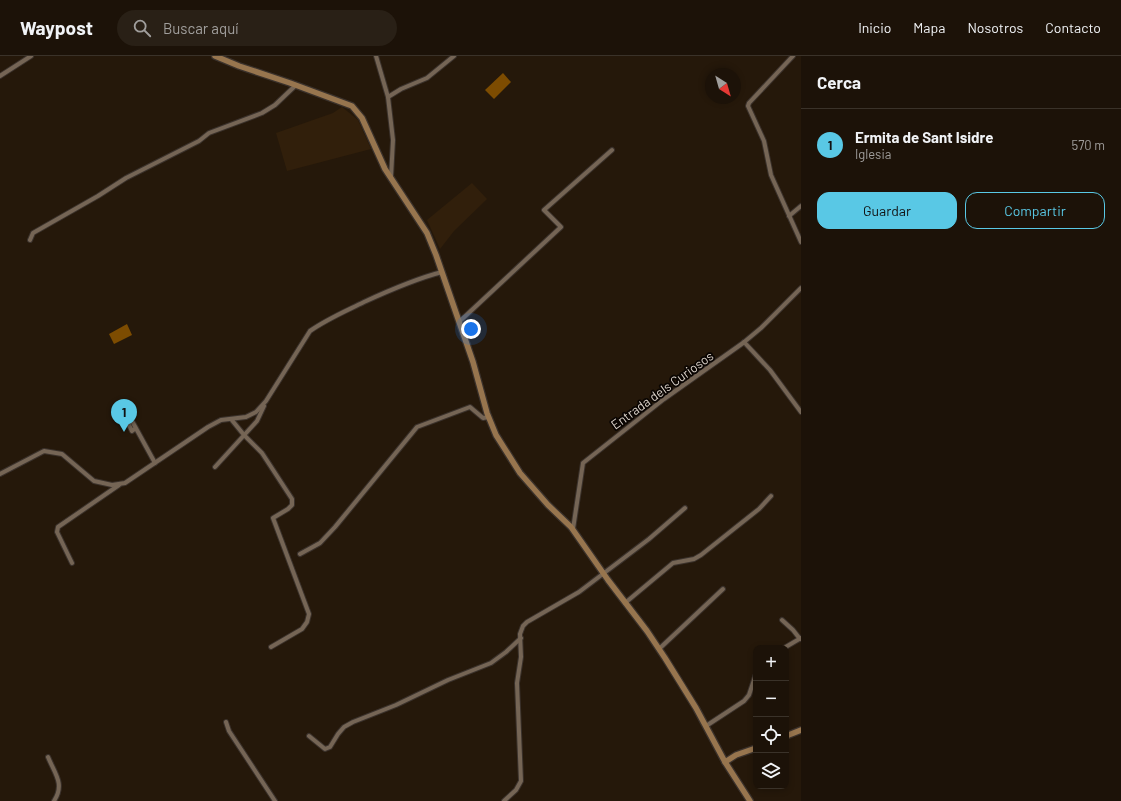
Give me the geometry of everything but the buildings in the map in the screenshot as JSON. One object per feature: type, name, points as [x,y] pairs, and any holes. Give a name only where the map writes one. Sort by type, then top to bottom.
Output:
[{"type":"main road","points":[[215,56],[238,66],[296,85],[352,106],[362,118],[391,180],[427,233],[473,362],[496,436],[520,473],[548,505],[572,529],[659,649],[706,726],[725,762],[750,801]]},
{"type":"main road","points":[[789,735],[801,730]]},
{"type":"main road","points":[[725,762],[736,755],[753,749]]},
{"type":"street","points":[[0,76],[31,56]]},
{"type":"street","points":[[376,56],[388,97],[393,140],[391,180]]},
{"type":"street","points":[[388,97],[427,78],[454,56]]},
{"type":"street","points":[[793,56],[749,103],[748,106],[764,141],[771,175],[801,242]]},
{"type":"street","points":[[30,240],[33,233],[98,196],[126,178],[199,141],[209,133],[262,113],[275,105],[296,85]]},
{"type":"street","points":[[459,322],[561,227],[544,210],[612,150]]},
{"type":"street","points":[[789,216],[801,206]]},
{"type":"street","points":[[215,467],[257,421],[266,402],[310,332],[320,324],[383,294],[419,278],[442,272]]},
{"type":"street","name":"Entrada dels Curiosos","points":[[572,529],[583,463],[664,399],[744,342],[761,328],[801,288]]},
{"type":"street","points":[[744,342],[770,370],[801,412]]},
{"type":"street","points":[[0,474],[44,451],[62,454],[94,481],[112,485],[125,483],[208,426],[221,420],[246,417],[256,412],[266,402]]},
{"type":"street","points":[[300,554],[320,543],[417,427],[470,407],[483,418],[489,417]]},
{"type":"street","points":[[231,419],[262,453],[292,499],[292,505],[273,518],[309,614],[307,622],[302,629],[271,647]]},
{"type":"street","points":[[136,428],[155,463]]},
{"type":"street","points":[[72,563],[58,532],[58,527],[120,484]]},
{"type":"street","points":[[625,603],[673,563],[701,555],[759,509],[771,496]]},
{"type":"street","points":[[504,801],[516,790],[521,781],[517,683],[522,657],[521,638],[523,626],[527,622],[579,592],[603,572],[649,539],[685,508]]},
{"type":"street","points":[[659,649],[723,589]]},
{"type":"street","points":[[782,620],[800,639],[789,645]]},
{"type":"street","points":[[309,736],[325,750],[330,747],[344,727],[352,722],[396,705],[448,680],[491,663],[521,638]]},
{"type":"street","points":[[706,726],[744,701],[749,695],[754,681]]},
{"type":"street","points":[[226,722],[233,737],[274,801]]},
{"type":"street","points":[[48,757],[59,781],[59,794],[54,801]]},
{"type":"shaded area","points":[[503,73],[511,82],[494,99],[485,90]]},
{"type":"shaded area","points":[[342,107],[358,120],[371,149],[287,171],[276,133],[333,113]]},
{"type":"shaded area","points":[[472,183],[487,199],[454,231],[440,249],[427,220]]},
{"type":"shaded area","points":[[127,324],[132,335],[114,344],[109,334]]},
{"type":"place","name":"Ermita de Sant Isidre","points":[[124,432]]}]
